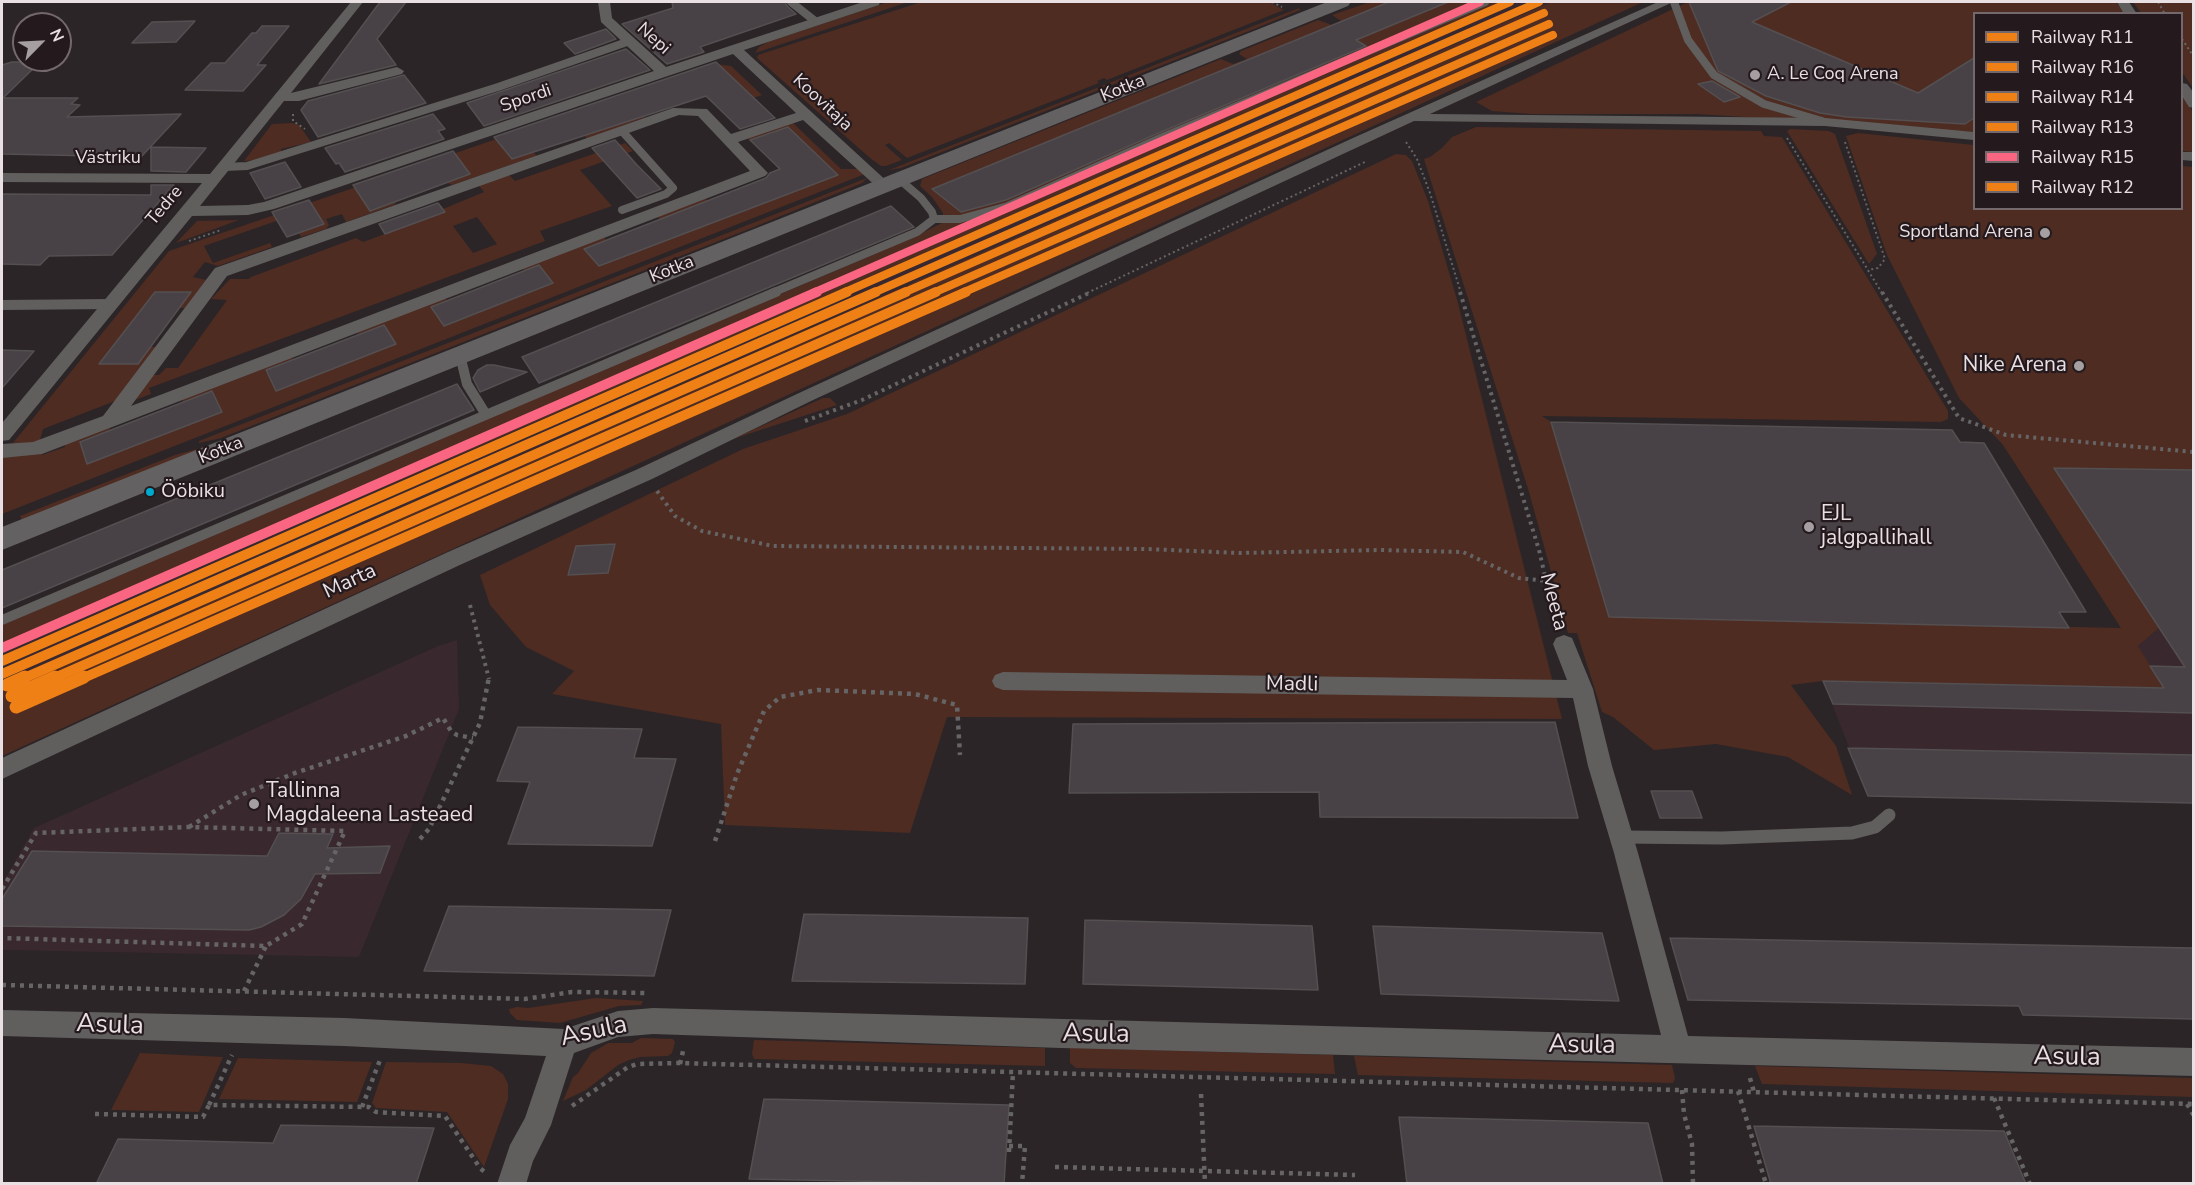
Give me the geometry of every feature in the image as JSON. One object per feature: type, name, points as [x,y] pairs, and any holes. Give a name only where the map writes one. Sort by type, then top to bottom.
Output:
[{"type":"street","name":"Tedre","points":[[2,435],[357,2]]},
{"type":"street","name":"Nepi","points":[[604,2],[606,19],[627,42],[644,54],[664,74]]},
{"type":"street","name":"Spordi","points":[[186,211],[248,210],[268,206],[874,2]]},
{"type":"street","name":"Kotka","points":[[2,539],[1342,2]]},
{"type":"street","name":"Marta","points":[[2,769],[444,563],[645,474],[838,382],[1667,2]]},
{"type":"street","name":"Koovitaja","points":[[735,49],[806,114],[891,182]]},
{"type":"street","points":[[281,97],[299,97],[397,70]]},
{"type":"street","points":[[2183,90],[2193,104]]},
{"type":"street","points":[[2,451],[35,449],[760,173],[702,112],[678,111],[221,272],[110,420]]},
{"type":"street","points":[[728,140],[806,114]]},
{"type":"street","points":[[1411,118],[1832,123],[1973,136]]},
{"type":"street","name":"Västriku","points":[[2,177],[219,173]]},
{"type":"street","name":"Meeta","points":[[1564,644],[1582,689],[1600,766],[1678,1048]]},
{"type":"street","name":"Madli","points":[[1002,681],[1582,689]]},
{"type":"street","name":"Asula","points":[[2,1023],[390,1034],[564,1042],[618,1024],[653,1022],[1070,1035],[2193,1062]]},
{"type":"street","points":[[501,1181],[520,1155],[537,1125],[564,1042]]},
{"type":"lane","points":[[791,2],[815,21]]},
{"type":"lane","points":[[2,620],[485,413],[887,245],[917,232],[934,219],[981,215],[1008,206],[1163,137],[1485,2]]},
{"type":"lane","points":[[1674,2],[1688,40],[1714,75],[1764,104],[1832,123]]},
{"type":"lane","points":[[219,173],[498,87],[627,42]]},
{"type":"lane","points":[[622,131],[673,188],[666,194],[622,210]]},
{"type":"lane","points":[[891,182],[921,198],[932,212],[934,219]]},
{"type":"lane","points":[[2,305],[110,304]]},
{"type":"lane","points":[[460,355],[468,384],[485,413]]},
{"type":"lane","points":[[1621,837],[1722,838],[1852,833],[1875,827],[1889,815]]},
{"type":"path","points":[[2183,42],[2193,57]]},
{"type":"path","points":[[299,97],[292,121],[302,125],[318,144]]},
{"type":"path","points":[[1777,122],[1959,418],[2006,435],[2193,452]]},
{"type":"path","points":[[1832,123],[1886,259],[1878,268],[1868,270]]},
{"type":"path","name":"Meeta","points":[[1406,142],[1417,159],[1486,375],[1539,550],[1557,627],[1564,644]]},
{"type":"path","points":[[645,474],[675,516],[702,531],[773,546],[1147,549],[1239,554],[1380,550],[1463,552],[1518,578],[1546,581]]},
{"type":"path","points":[[420,839],[429,829],[480,723],[489,676],[470,605]]},
{"type":"path","points":[[715,842],[737,774],[764,711],[780,697],[818,690],[915,694],[957,705],[960,755]]},
{"type":"path","points":[[189,827],[241,795],[295,773],[406,736],[443,718],[451,731],[457,735],[473,738]]},
{"type":"path","points":[[2,889],[36,833],[189,827],[345,831],[302,924],[266,945],[2,938]]},
{"type":"path","points":[[244,992],[266,945]]},
{"type":"path","points":[[2,985],[525,999],[572,993],[651,993]]},
{"type":"path","points":[[362,1107],[390,1034]]},
{"type":"path","points":[[95,1114],[203,1117],[233,1051]]},
{"type":"path","points":[[562,1108],[574,1106],[621,1071],[637,1064],[2190,1104],[2193,1116]]},
{"type":"path","points":[[1013,1072],[1009,1149],[1025,1146],[1022,1184]]},
{"type":"path","points":[[1682,1090],[1683,1114],[1692,1144],[1693,1184]]},
{"type":"path","points":[[1738,1091],[1766,1184]]},
{"type":"path","points":[[1201,1094],[1205,1184]]},
{"type":"path","points":[[1994,1098],[2030,1184]]},
{"type":"path","points":[[209,1105],[369,1107],[376,1112],[445,1116],[480,1168],[501,1181]]},
{"type":"path","points":[[1055,1167],[1355,1174]]},
{"type":"shaded area","points":[[888,2],[908,2],[755,53],[759,47],[768,42]]},
{"type":"shaded area","points":[[921,2],[1269,2],[1284,10],[1107,80],[1104,78],[1097,81],[1099,83],[907,158],[889,143],[885,145],[902,160],[886,166],[881,166],[870,158],[757,58],[758,55]]},
{"type":"shaded area","points":[[1370,2],[1510,2],[2,652],[2,625],[910,239],[942,223],[943,213],[932,197],[920,186],[922,179],[1221,59],[1233,64],[1247,59],[1239,54],[1241,51],[1318,20],[1332,25],[1341,21],[1332,15]]},
{"type":"shaded area","points":[[1510,2],[1551,2],[2,683],[2,652]]},
{"type":"shaded area","points":[[1551,2],[1643,2],[2,756],[2,683]]},
{"type":"shaded area","name":"A. Le Coq Arena","points":[[1688,2],[2116,2],[2123,12],[1973,12],[1973,132],[1698,114],[1531,114],[1492,111],[1476,102]]},
{"type":"shaded area","points":[[2133,2],[2193,2],[2193,88],[2183,73],[2183,12],[2140,12]]},
{"type":"shaded area","points":[[1299,8],[1300,10],[1259,27],[901,168],[889,170]]},
{"type":"shaded area","points":[[716,64],[731,66],[762,95],[753,98],[722,68],[631,101],[646,117],[587,139],[584,135],[501,145],[512,159],[533,152],[537,156],[452,185],[446,182],[394,200],[396,203],[394,205],[346,222],[342,214],[326,219],[329,225],[326,229],[301,237],[299,233],[324,224],[314,208],[204,246],[213,263],[270,243],[272,247],[218,266],[205,262],[193,277],[206,280],[185,308],[179,308],[191,292],[155,292],[100,364],[138,364],[151,347],[157,347],[115,401],[43,429],[40,440],[35,444],[13,443],[169,251]]},
{"type":"shaded area","points":[[2183,97],[2193,112],[2193,152],[2183,151]]},
{"type":"shaded area","points":[[792,122],[841,169],[859,169],[865,174],[2,514],[3,453],[40,450],[42,455],[65,447],[64,440],[108,424],[110,430],[80,441],[87,463],[222,412],[212,391],[183,402],[181,396],[290,354],[293,359],[265,370],[276,391],[395,344],[383,325],[358,334],[355,330],[444,297],[447,300],[431,307],[445,326],[553,283],[539,265],[524,271],[521,267],[603,236],[606,240],[584,249],[599,266],[697,228],[656,216],[703,198],[737,213],[838,175],[787,127],[749,140],[746,136]]},
{"type":"shaded area","points":[[272,124],[299,125],[311,142],[281,149],[281,152],[258,160],[244,161]]},
{"type":"shaded area","points":[[1476,127],[1761,131],[1764,136],[1782,137],[1948,411],[1948,419],[1941,422],[1542,416],[1551,422],[1609,617],[2121,628],[2003,445],[1959,398],[1887,255],[1846,136],[1858,133],[1973,145],[1973,210],[2183,210],[2183,166],[2193,167],[2193,470],[2055,468],[2159,628],[2138,646],[2164,688],[1823,681],[1791,685],[1836,746],[1852,795],[1788,757],[1716,744],[1654,750],[1613,717],[1602,712],[1577,633],[1568,633],[1529,492],[1424,159],[1442,148],[1452,137]]},
{"type":"shaded area","points":[[1790,129],[1829,131],[1835,134],[1877,254],[1869,264],[1787,131]]},
{"type":"shaded area","points":[[625,143],[633,151],[580,170],[612,206],[540,231],[545,241],[149,388],[151,394],[132,401],[153,375],[159,375],[166,368],[178,368],[227,300],[211,299],[230,279],[249,279],[356,238],[363,242],[445,212],[443,209],[484,192],[477,183],[508,174],[515,181]],"holes":[[[477,217],[497,244],[473,253],[453,226]]]},
{"type":"shaded area","points":[[1396,154],[1406,155],[1412,161],[1428,201],[1458,303],[1562,719],[947,717],[910,833],[725,825],[721,724],[552,694],[574,671],[526,647],[490,605],[480,575],[743,449],[847,414]]},
{"type":"shaded area","points":[[867,178],[862,183],[754,227],[221,438],[199,443],[199,441]]},
{"type":"shaded area","points":[[239,220],[179,242],[176,243],[197,221]]},
{"type":"shaded area","points":[[823,398],[830,398],[837,405],[733,439]]},
{"type":"shaded area","points":[[212,445],[22,521],[20,516],[175,455]]},
{"type":"shaded area","points":[[2054,468],[2193,470],[2193,803],[1868,796],[1823,681],[2163,688],[2138,646],[2159,628]]},
{"type":"shaded area","name":"Tallinna Magdaleena Lasteaed","points":[[457,640],[459,709],[359,957],[2,950],[2,884],[34,828],[438,646]]},
{"type":"shaded area","points":[[596,998],[643,1001],[641,1005],[619,1006],[560,1023],[517,1020],[509,1009],[528,1008]]},
{"type":"shaded area","points":[[641,1038],[673,1039],[675,1042],[672,1053],[668,1056],[640,1057],[629,1060],[618,1065],[586,1090],[563,1101],[573,1077],[591,1053],[608,1043],[632,1043]]},
{"type":"shaded area","points":[[754,1040],[1045,1048],[1045,1066],[754,1059],[752,1054]]},
{"type":"shaded area","points":[[1070,1048],[1333,1055],[1335,1074],[1076,1068],[1070,1063]]},
{"type":"shaded area","points":[[140,1053],[223,1057],[199,1112],[111,1110]]},
{"type":"shaded area","points":[[1354,1056],[1672,1065],[1675,1078],[1673,1083],[1358,1075]]},
{"type":"shaded area","points":[[238,1058],[372,1062],[357,1102],[219,1099]]},
{"type":"shaded area","points":[[386,1062],[461,1063],[491,1066],[503,1074],[508,1084],[508,1099],[484,1167],[447,1112],[376,1108],[372,1103]]},
{"type":"shaded area","points":[[1755,1066],[2193,1078],[2193,1097],[1762,1084]]},
{"type":"building","points":[[380,2],[406,2],[377,39],[396,65],[319,84]]},
{"type":"building","points":[[672,2],[785,2],[796,14],[700,47],[704,52],[667,64],[622,24],[673,8]]},
{"type":"building","points":[[1389,2],[1448,2],[1356,40],[1366,46],[1006,200],[961,212],[932,189]]},
{"type":"building","points":[[1689,2],[1791,2],[1752,22],[1918,93],[1973,59],[1973,119],[1965,124],[1847,117],[1820,113],[1766,96],[1718,71]]},
{"type":"building","points":[[195,21],[176,42],[132,43],[152,22]]},
{"type":"building","points":[[262,26],[289,26],[257,65],[266,65],[243,91],[185,90],[211,63],[225,63],[252,33],[256,33]]},
{"type":"building","points":[[606,29],[616,39],[575,54],[564,43]]},
{"type":"building","points":[[626,49],[650,70],[484,126],[467,103]]},
{"type":"building","points":[[12,62],[12,72],[30,72],[3,98],[78,98],[71,104],[80,105],[67,117],[181,114],[141,157],[2,154],[2,65]]},
{"type":"building","points":[[716,62],[775,118],[740,129],[706,96],[512,159],[494,137]]},
{"type":"building","points":[[404,75],[426,103],[318,137],[301,110],[308,101]]},
{"type":"building","points":[[1712,81],[1740,97],[1724,102],[1698,84]]},
{"type":"building","points":[[433,114],[445,129],[438,131],[444,139],[345,172],[325,148]]},
{"type":"building","points":[[788,127],[838,175],[599,266],[584,249],[766,178],[770,173],[780,169],[750,140]]},
{"type":"building","points":[[615,140],[661,189],[637,198],[592,148]]},
{"type":"building","points":[[151,147],[206,148],[186,172],[151,171]]},
{"type":"building","points":[[453,151],[470,174],[370,211],[353,185]]},
{"type":"building","points":[[285,162],[301,187],[265,199],[250,173]]},
{"type":"building","points":[[151,185],[174,185],[112,255],[49,256],[40,265],[2,264],[2,194],[151,195]]},
{"type":"building","points":[[309,200],[324,224],[287,237],[272,212]]},
{"type":"building","points":[[438,203],[445,212],[385,234],[379,224]]},
{"type":"building","points":[[891,206],[914,227],[539,383],[522,357]]},
{"type":"building","points":[[539,265],[553,283],[444,326],[431,307]]},
{"type":"building","points":[[155,292],[191,292],[138,364],[99,364]]},
{"type":"building","points":[[384,325],[396,344],[276,391],[266,370]]},
{"type":"building","points":[[2,350],[34,351],[2,388]]},
{"type":"building","points":[[487,365],[527,372],[480,392],[473,378],[478,370]]},
{"type":"building","points":[[457,384],[474,410],[2,608],[2,570]]},
{"type":"building","points":[[212,391],[222,412],[87,464],[80,442]]},
{"type":"building","name":"EJL jalgpallihall","points":[[1551,422],[1952,430],[1960,442],[1984,443],[2086,612],[2059,612],[2069,628],[1609,617]]},
{"type":"building","points":[[2054,468],[2193,470],[2193,713],[1833,704],[1823,681],[2164,688],[2150,666],[2185,667]]},
{"type":"building","points":[[615,544],[608,573],[568,575],[576,546]]},
{"type":"building","points":[[1555,722],[1578,818],[1320,817],[1319,792],[1069,793],[1073,724]]},
{"type":"building","points":[[518,727],[642,729],[634,758],[676,759],[652,846],[508,844],[530,782],[497,781]]},
{"type":"building","points":[[1848,748],[2193,755],[2193,803],[1868,796]]},
{"type":"building","points":[[1651,791],[1692,791],[1702,818],[1660,818]]},
{"type":"building","points":[[279,833],[333,834],[327,848],[390,846],[380,873],[315,874],[301,899],[284,915],[261,927],[249,930],[2,926],[2,899],[32,851],[267,856]]},
{"type":"building","points":[[449,906],[671,910],[654,976],[424,971]]},
{"type":"building","points":[[804,914],[1028,918],[1025,984],[792,981]]},
{"type":"building","points":[[1085,920],[1312,926],[1318,990],[1083,984]]},
{"type":"building","points":[[1373,926],[1602,933],[1619,1001],[1381,994]]},
{"type":"building","points":[[1670,938],[2193,948],[2193,1019],[2023,1015],[2019,1006],[1688,1000]]},
{"type":"building","points":[[764,1099],[1009,1105],[1004,1184],[749,1179]]},
{"type":"building","points":[[1399,1117],[1648,1123],[1663,1184],[1407,1184]]},
{"type":"building","points":[[281,1125],[434,1128],[416,1184],[96,1184],[118,1139],[273,1143]]},
{"type":"building","points":[[1754,1126],[2004,1131],[2026,1184],[1771,1184]]},
{"type":"rail line","name":"R15","points":[[2,648],[1480,2]]},
{"type":"rail line","name":"R14","points":[[2,661],[1510,2]]},
{"type":"rail line","name":"R11","points":[[2,674],[1539,2]]},
{"type":"rail line","name":"R16","points":[[7,685],[1544,13]]},
{"type":"rail line","name":"R13","points":[[12,696],[1549,24]]},
{"type":"rail line","name":"R12","points":[[16,707],[1553,35]]},
{"type":"place","name":"A. Le Coq Arena","points":[[1755,75]]},
{"type":"place","name":"Sportland Arena","points":[[2045,233]]},
{"type":"place","name":"Nike Arena","points":[[2079,366]]},
{"type":"place","name":"Ööbiku","points":[[150,492]]},
{"type":"place","name":"EJL jalgpallihall","points":[[1809,527]]},
{"type":"place","name":"Tallinna Magdaleena Lasteaed","points":[[254,804]]}]
